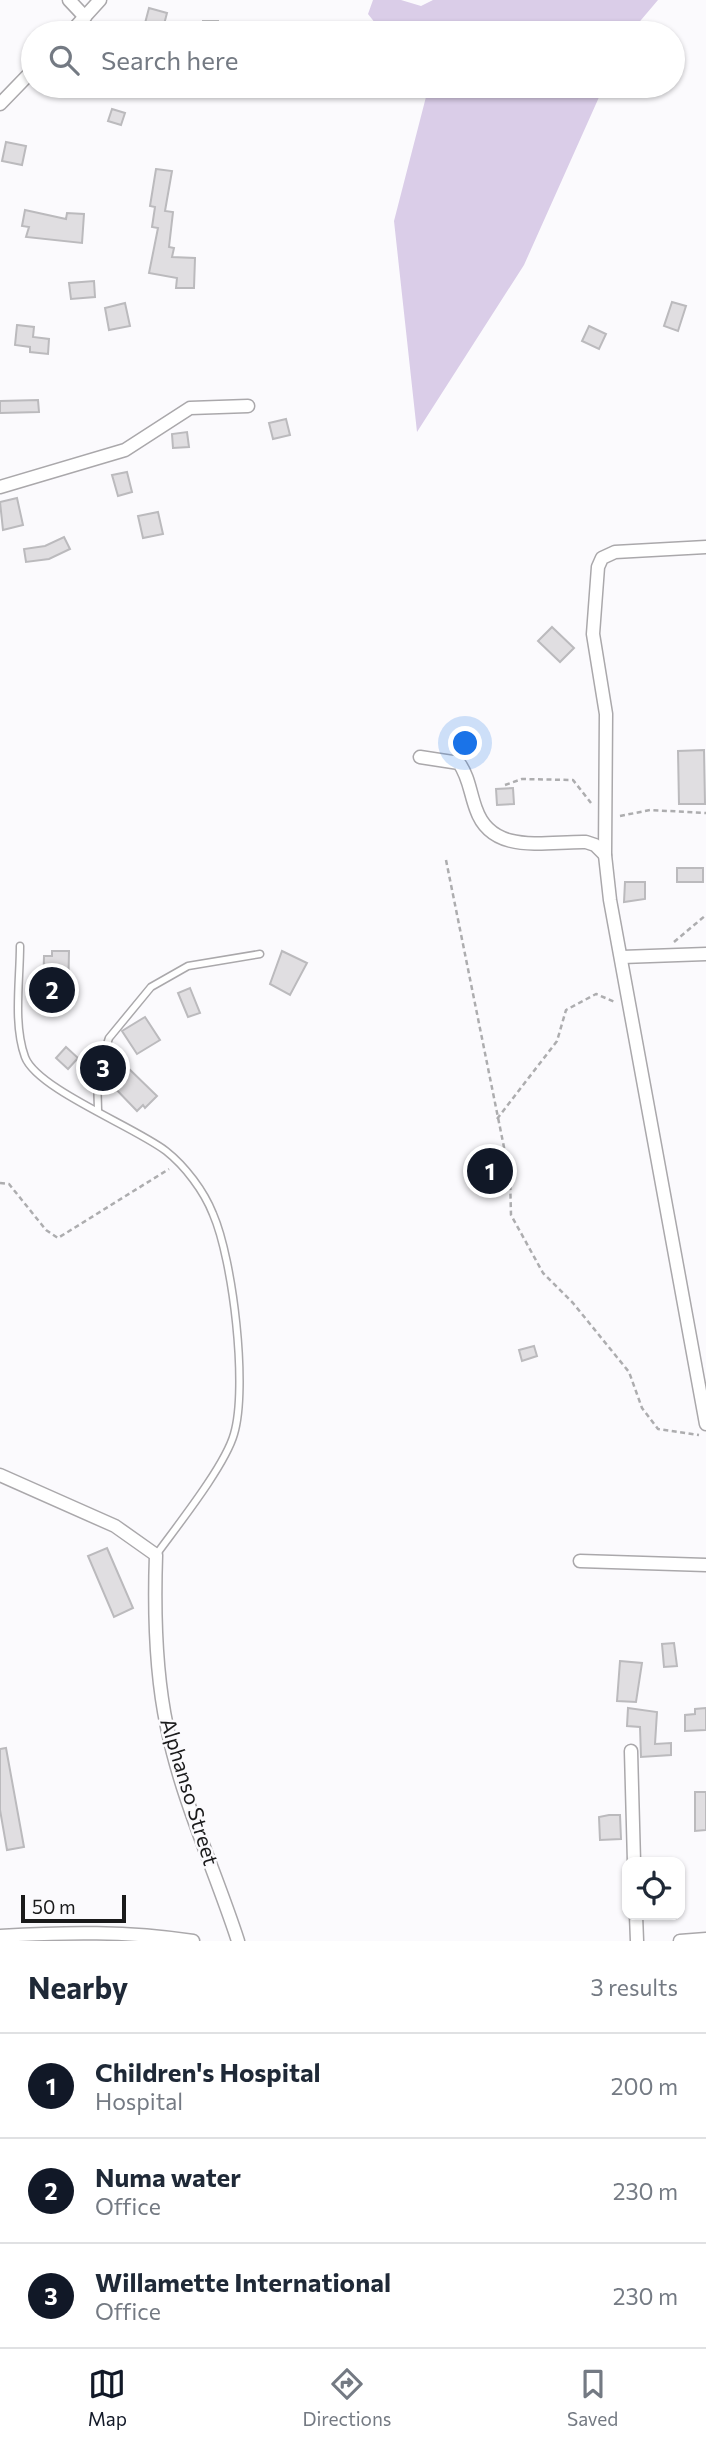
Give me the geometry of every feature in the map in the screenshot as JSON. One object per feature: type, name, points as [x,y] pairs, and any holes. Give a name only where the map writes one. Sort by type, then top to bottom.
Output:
[{"type":"street","points":[[69,0],[85,17]]},
{"type":"street","points":[[81,21],[100,0]]},
{"type":"street","points":[[0,104],[21,82]]},
{"type":"street","points":[[0,487],[124,450],[190,408],[248,406]]},
{"type":"street","points":[[706,547],[615,552],[602,558],[598,567],[593,634],[606,714],[605,855],[706,1424]]},
{"type":"street","points":[[420,757],[459,763],[466,773],[483,826],[495,838],[510,842],[586,842],[595,845],[605,855]]},
{"type":"street","points":[[622,957],[706,954]]},
{"type":"street","points":[[0,1475],[116,1525],[156,1555]]},
{"type":"street","name":"Alphanso Street","points":[[156,1555],[154,1617],[166,1726],[197,1829],[238,1941]]},
{"type":"street","points":[[580,1560],[706,1565]]},
{"type":"street","points":[[631,1751],[634,1857]]},
{"type":"street","points":[[636,1920],[637,1941]]},
{"type":"street","points":[[0,1936],[79,1931],[193,1941]]},
{"type":"street","points":[[680,1941],[706,1939]]},
{"type":"lane","points":[[20,946],[20,1018],[26,1059],[42,1079],[167,1152],[178,1163],[193,1180],[214,1215],[228,1270],[241,1379],[234,1437],[210,1478],[156,1555]]},
{"type":"lane","points":[[98,1110],[97,1075],[109,1038],[151,987],[188,966],[260,954]]},
{"type":"path","points":[[505,785],[522,779],[573,780],[605,820],[624,813],[650,810],[706,813]]},
{"type":"path","points":[[446,860],[510,1177],[511,1215],[543,1273],[573,1303],[629,1372],[642,1408],[658,1429],[706,1436]]},
{"type":"path","points":[[658,955],[706,915]]},
{"type":"path","points":[[497,1119],[557,1041],[566,1010],[596,994],[631,1009]]},
{"type":"path","points":[[0,1183],[9,1184],[46,1230],[58,1238],[178,1163]]},
{"type":"shaded area","points":[[373,0],[401,0],[421,6],[433,0],[658,0],[640,21],[374,21],[368,14]]},
{"type":"shaded area","points":[[426,98],[599,98],[524,265],[417,432],[394,221]]},
{"type":"building","points":[[149,8],[167,13],[165,21],[146,21]]},
{"type":"building","points":[[112,109],[125,113],[121,125],[108,121]]},
{"type":"building","points":[[6,142],[26,146],[22,165],[2,161]]},
{"type":"building","points":[[156,169],[172,171],[165,211],[173,212],[169,247],[174,248],[172,257],[195,258],[194,288],[176,288],[177,278],[149,273],[158,228],[152,227],[155,207],[150,206]]},
{"type":"building","points":[[25,210],[66,219],[67,213],[84,214],[82,243],[26,237],[29,227],[22,226]]},
{"type":"building","points":[[94,281],[95,297],[71,299],[69,283]]},
{"type":"building","points":[[672,302],[686,306],[678,331],[664,326]]},
{"type":"building","points":[[125,303],[130,326],[109,330],[105,308]]},
{"type":"building","points":[[17,325],[34,327],[33,337],[49,339],[48,354],[30,352],[30,347],[15,345]]},
{"type":"building","points":[[589,326],[606,334],[599,349],[582,341]]},
{"type":"building","points":[[38,400],[39,412],[0,413],[0,401]]},
{"type":"building","points":[[286,419],[290,435],[273,439],[269,423]]},
{"type":"building","points":[[187,432],[189,447],[173,448],[172,434]]},
{"type":"building","points":[[127,472],[132,492],[118,496],[112,475]]},
{"type":"building","points":[[17,498],[23,525],[3,530],[0,502]]},
{"type":"building","points":[[158,512],[163,534],[143,538],[138,516]]},
{"type":"building","points":[[64,537],[70,549],[49,559],[26,562],[24,549],[45,546]]},
{"type":"building","points":[[552,627],[574,648],[560,662],[538,641]]},
{"type":"building","points":[[704,750],[705,804],[679,804],[678,751]]},
{"type":"building","points":[[513,788],[514,804],[497,805],[496,789]]},
{"type":"building","points":[[677,868],[703,868],[703,882],[677,882]]},
{"type":"building","points":[[625,882],[645,882],[645,899],[624,902]]},
{"type":"building","points":[[52,951],[69,951],[68,999],[51,998],[51,995],[43,994],[44,956],[52,956]]},
{"type":"building","points":[[282,951],[307,963],[290,995],[270,984]]},
{"type":"building","points":[[190,988],[200,1013],[188,1017],[178,993]]},
{"type":"building","points":[[145,1017],[160,1040],[137,1054],[122,1031]]},
{"type":"building","points":[[66,1047],[78,1058],[68,1069],[56,1058]]},
{"type":"building","points":[[123,1063],[157,1096],[145,1108],[143,1105],[137,1111],[110,1083],[115,1078],[112,1075]]},
{"type":"building","points":[[534,1346],[537,1356],[522,1361],[519,1350]]},
{"type":"building","points":[[107,1548],[133,1608],[114,1617],[88,1556]]},
{"type":"building","points":[[674,1643],[677,1666],[664,1667],[662,1644]]},
{"type":"building","points":[[620,1661],[642,1663],[636,1702],[617,1701]]},
{"type":"building","points":[[628,1708],[657,1712],[655,1744],[671,1743],[671,1755],[641,1757],[640,1727],[627,1726]]},
{"type":"building","points":[[706,1708],[706,1730],[685,1731],[685,1715],[695,1714],[695,1709]]},
{"type":"building","points":[[6,1748],[24,1847],[7,1850],[0,1810],[0,1749]]},
{"type":"building","points":[[695,1792],[706,1792],[706,1830],[695,1831]]},
{"type":"building","points":[[620,1815],[621,1839],[600,1840],[599,1817]]},
{"type":"place","name":"Numa water","points":[[52,990]]},
{"type":"place","name":"Willamette International","points":[[103,1068]]},
{"type":"place","name":"Children's Hospital","points":[[490,1171]]}]
